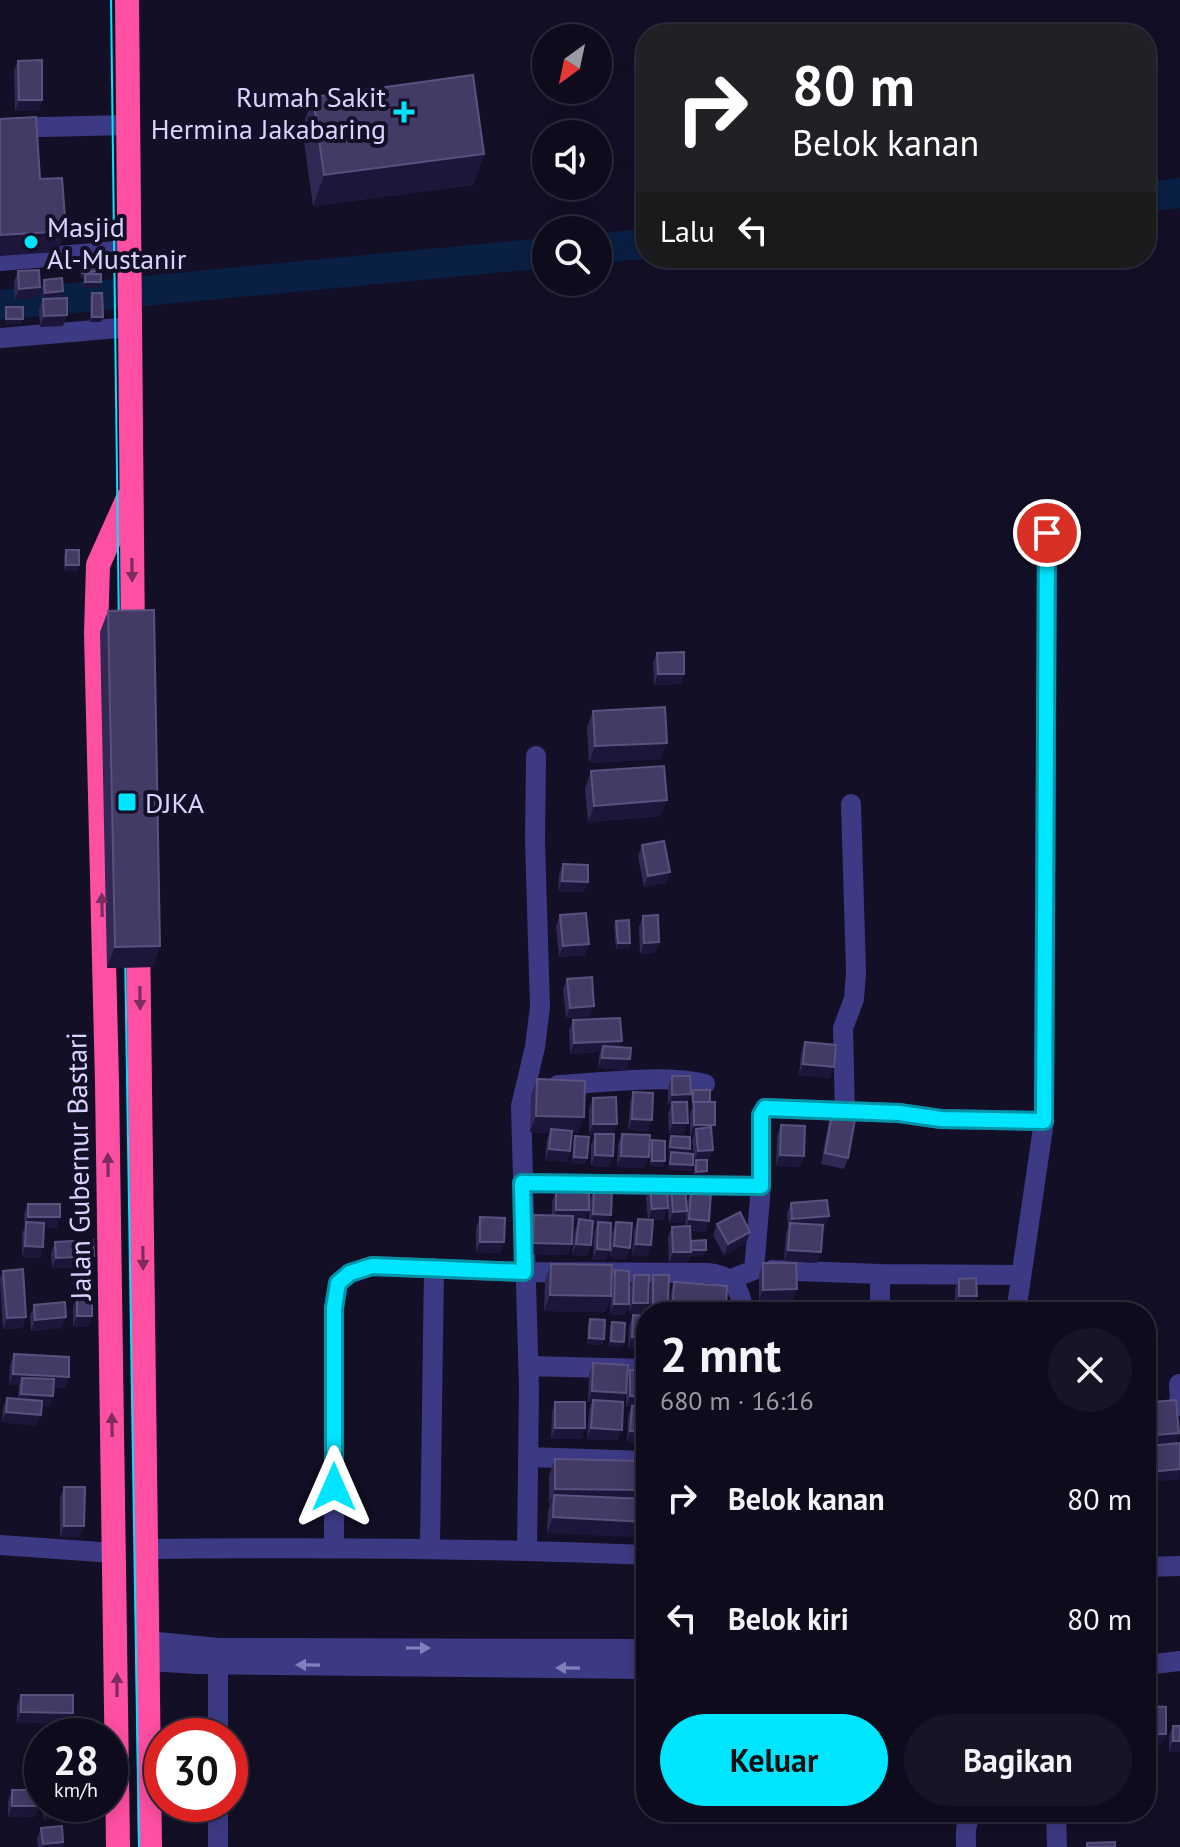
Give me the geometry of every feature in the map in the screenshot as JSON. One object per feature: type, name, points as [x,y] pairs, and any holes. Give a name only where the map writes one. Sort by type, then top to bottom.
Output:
[{"type":"highway","name":"Jalan Gubernur Bastari","points":[[127,0],[133,665]]},
{"type":"highway","name":"Jalan Gubernur Bastari","points":[[118,1847],[107,1083],[96,649],[98,565],[130,492]]},
{"type":"highway","points":[[138,916],[146,1549],[157,1652],[150,1847]]},
{"type":"highway","points":[[107,1083],[141,1089]]},
{"type":"street","points":[[0,128],[128,125]]},
{"type":"street","points":[[0,261],[128,250]]},
{"type":"street","points":[[0,338],[131,327]]},
{"type":"street","points":[[1017,1302],[1044,1121],[1047,533]]},
{"type":"street","points":[[527,1550],[528,1366],[521,1106],[523,1087],[535,1047],[540,1007],[535,872],[536,756]]},
{"type":"street","points":[[845,1113],[843,1028],[854,999],[856,972],[851,804]]},
{"type":"street","points":[[523,1087],[644,1081],[705,1084]]},
{"type":"street","points":[[754,1270],[761,1186],[761,1115],[765,1108],[899,1113],[941,1119],[1044,1121]]},
{"type":"street","points":[[522,1183],[761,1186]]},
{"type":"street","points":[[334,1547],[334,1308],[338,1283],[350,1273],[372,1266],[524,1272],[708,1273],[731,1279],[742,1302]]},
{"type":"street","points":[[430,1548],[434,1268]]},
{"type":"street","points":[[731,1279],[754,1270],[1020,1275]]},
{"type":"street","points":[[880,1274],[880,1302]]},
{"type":"street","points":[[528,1366],[636,1369]]},
{"type":"street","points":[[1179,1384],[1180,1406]]},
{"type":"street","points":[[528,1457],[636,1461]]},
{"type":"street","points":[[0,1545],[114,1553]]},
{"type":"street","points":[[146,1549],[430,1548],[636,1555]]},
{"type":"street","points":[[1156,1567],[1180,1566]]},
{"type":"street","points":[[209,1656],[636,1649]]},
{"type":"street","points":[[157,1652],[636,1669]]},
{"type":"street","points":[[209,1656],[216,1718]]},
{"type":"street","points":[[1156,1664],[1180,1661]]},
{"type":"street","points":[[218,1822],[218,1847]]},
{"type":"street","points":[[966,1822],[966,1847]]},
{"type":"street","points":[[1056,1822],[1057,1847]]},
{"type":"building","points":[[42,60],[42,100],[19,100],[18,61]]},
{"type":"building","points":[[473,75],[484,154],[324,175],[313,97]]},
{"type":"building","points":[[36,117],[40,179],[62,178],[66,231],[0,235],[0,119]]},
{"type":"building","points":[[97,261],[98,271],[83,273],[82,262]]},
{"type":"building","points":[[39,270],[40,287],[19,289],[18,271]]},
{"type":"building","points":[[85,274],[101,274],[101,282],[85,282]]},
{"type":"building","points":[[62,278],[63,291],[45,293],[44,280]]},
{"type":"building","points":[[92,293],[102,293],[103,317],[92,317]]},
{"type":"building","points":[[67,298],[67,315],[44,316],[43,299]]},
{"type":"building","points":[[6,307],[23,307],[23,319],[6,319]]},
{"type":"building","points":[[66,550],[79,550],[79,565],[66,565]]},
{"type":"building","points":[[154,610],[160,946],[115,947],[108,611]]},
{"type":"building","points":[[684,652],[684,674],[658,674],[657,653]]},
{"type":"building","points":[[665,707],[667,743],[595,746],[593,711]]},
{"type":"building","points":[[664,766],[667,800],[594,806],[591,771]]},
{"type":"building","points":[[664,841],[670,872],[648,876],[642,845]]},
{"type":"building","points":[[563,864],[588,865],[588,882],[562,881]]},
{"type":"building","points":[[586,913],[589,944],[563,946],[560,915]]},
{"type":"building","points":[[658,915],[659,942],[644,943],[643,916]]},
{"type":"building","points":[[629,920],[630,943],[618,943],[616,921]]},
{"type":"building","points":[[592,977],[594,1006],[570,1008],[567,979]]},
{"type":"building","points":[[620,1018],[622,1041],[574,1043],[573,1020]]},
{"type":"building","points":[[805,1042],[836,1045],[834,1067],[803,1064]]},
{"type":"building","points":[[603,1046],[631,1048],[630,1059],[602,1058]]},
{"type":"building","points":[[672,1076],[690,1076],[691,1094],[672,1095]]},
{"type":"building","points":[[537,1079],[585,1081],[584,1117],[536,1116]]},
{"type":"building","points":[[693,1090],[710,1090],[710,1102],[693,1102]]},
{"type":"building","points":[[633,1092],[653,1093],[652,1120],[632,1119]]},
{"type":"building","points":[[616,1097],[617,1124],[593,1124],[593,1098]]},
{"type":"building","points":[[672,1102],[687,1102],[688,1123],[673,1123]]},
{"type":"building","points":[[694,1102],[715,1102],[715,1125],[694,1125]]},
{"type":"building","points":[[833,1109],[856,1114],[848,1158],[825,1153]]},
{"type":"building","points":[[781,1125],[805,1126],[804,1156],[780,1155]]},
{"type":"building","points":[[711,1127],[713,1150],[698,1151],[696,1129]]},
{"type":"building","points":[[551,1129],[572,1131],[570,1151],[549,1149]]},
{"type":"building","points":[[595,1134],[614,1134],[613,1156],[595,1155]]},
{"type":"building","points":[[622,1134],[650,1135],[649,1157],[621,1156]]},
{"type":"building","points":[[575,1136],[589,1137],[587,1158],[574,1157]]},
{"type":"building","points":[[671,1136],[690,1137],[690,1149],[670,1147]]},
{"type":"building","points":[[652,1140],[665,1141],[665,1161],[652,1161]]},
{"type":"building","points":[[671,1152],[693,1154],[693,1165],[670,1164]]},
{"type":"building","points":[[696,1160],[707,1160],[707,1171],[696,1172]]},
{"type":"building","points":[[667,1186],[668,1208],[652,1209],[650,1187]]},
{"type":"building","points":[[685,1186],[687,1211],[673,1212],[671,1187]]},
{"type":"building","points":[[594,1189],[612,1190],[611,1215],[593,1214]]},
{"type":"building","points":[[556,1191],[589,1191],[589,1210],[556,1210]]},
{"type":"building","points":[[691,1192],[711,1193],[709,1221],[689,1219]]},
{"type":"building","points":[[827,1200],[829,1216],[792,1219],[791,1203]]},
{"type":"building","points":[[28,1204],[60,1204],[60,1217],[28,1217]]},
{"type":"building","points":[[740,1212],[750,1232],[728,1244],[717,1224]]},
{"type":"building","points":[[534,1215],[573,1216],[572,1244],[533,1243]]},
{"type":"building","points":[[480,1217],[505,1218],[504,1242],[480,1242]]},
{"type":"building","points":[[579,1219],[593,1221],[591,1245],[576,1244]]},
{"type":"building","points":[[638,1219],[653,1220],[651,1245],[636,1244]]},
{"type":"building","points":[[26,1222],[44,1223],[43,1247],[25,1246]]},
{"type":"building","points":[[598,1222],[611,1223],[610,1250],[597,1249]]},
{"type":"building","points":[[616,1222],[632,1223],[630,1248],[614,1246]]},
{"type":"building","points":[[790,1223],[823,1225],[821,1252],[788,1250]]},
{"type":"building","points":[[690,1226],[691,1252],[673,1252],[672,1227]]},
{"type":"building","points":[[93,1240],[94,1256],[56,1258],[55,1242]]},
{"type":"building","points":[[706,1240],[706,1250],[691,1250],[691,1241]]},
{"type":"building","points":[[763,1263],[796,1263],[797,1289],[763,1290]]},
{"type":"building","points":[[551,1264],[612,1265],[611,1296],[550,1295]]},
{"type":"building","points":[[23,1269],[26,1317],[7,1318],[3,1271]]},
{"type":"building","points":[[615,1270],[629,1271],[629,1304],[614,1304]]},
{"type":"building","points":[[634,1275],[649,1275],[648,1302],[633,1303]]},
{"type":"building","points":[[653,1275],[669,1275],[668,1302],[653,1302]]},
{"type":"building","points":[[976,1278],[977,1296],[959,1296],[959,1279]]},
{"type":"building","points":[[674,1282],[727,1286],[726,1302],[673,1302]]},
{"type":"building","points":[[77,1296],[92,1296],[92,1316],[77,1316]]},
{"type":"building","points":[[65,1302],[66,1317],[35,1320],[34,1305]]},
{"type":"building","points":[[633,1315],[636,1315],[636,1337],[632,1337]]},
{"type":"building","points":[[590,1319],[605,1320],[604,1339],[589,1338]]},
{"type":"building","points":[[612,1322],[625,1323],[624,1342],[611,1341]]},
{"type":"building","points":[[14,1354],[69,1357],[69,1377],[13,1374]]},
{"type":"building","points":[[593,1363],[628,1365],[626,1393],[592,1391]]},
{"type":"building","points":[[630,1370],[636,1370],[636,1396],[630,1396]]},
{"type":"building","points":[[22,1378],[54,1379],[53,1396],[21,1394]]},
{"type":"building","points":[[7,1398],[42,1401],[41,1415],[6,1412]]},
{"type":"building","points":[[593,1400],[623,1402],[622,1430],[591,1428]]},
{"type":"building","points":[[1176,1400],[1179,1433],[1156,1435],[1156,1402]]},
{"type":"building","points":[[555,1402],[585,1402],[585,1428],[555,1428]]},
{"type":"building","points":[[632,1406],[636,1406],[636,1431],[630,1431]]},
{"type":"building","points":[[1180,1443],[1180,1469],[1156,1471],[1156,1445]]},
{"type":"building","points":[[555,1459],[636,1461],[636,1490],[555,1489]]},
{"type":"building","points":[[64,1487],[85,1487],[84,1526],[64,1526]]},
{"type":"building","points":[[554,1495],[636,1499],[636,1521],[553,1517]]},
{"type":"building","points":[[21,1695],[73,1695],[73,1713],[21,1712]]},
{"type":"building","points":[[1156,1706],[1166,1707],[1166,1734],[1156,1734]]},
{"type":"building","points":[[1173,1726],[1180,1726],[1180,1741],[1173,1741]]},
{"type":"building","points":[[12,1790],[24,1790],[24,1806],[12,1806]]},
{"type":"building","points":[[62,1826],[63,1842],[43,1844],[41,1828]]},
{"type":"building","points":[[1115,1842],[1115,1847],[1087,1847],[1087,1843]]},
{"type":"waterway","points":[[1156,196],[1180,193]]},
{"type":"waterway","points":[[612,247],[636,245]]},
{"type":"waterway","points":[[144,291],[532,254]]},
{"type":"waterway","points":[[0,305],[114,294]]},
{"type":"tram line","points":[[111,0],[119,631]]},
{"type":"tram line","points":[[125,947],[139,1847]]},
{"type":"place","name":"Rumah Sakit Hermina Jakabaring","points":[[404,112]]},
{"type":"place","name":"Masjid Al-Mustanir","points":[[31,242]]},
{"type":"place","name":"DJKA","points":[[127,802]]},
{"type":"route","points":[[334,1487],[334,1308],[338,1283],[350,1273],[372,1266],[524,1272],[522,1183],[761,1186],[761,1115],[765,1108],[899,1113],[941,1119],[1044,1121],[1047,533]]}]
